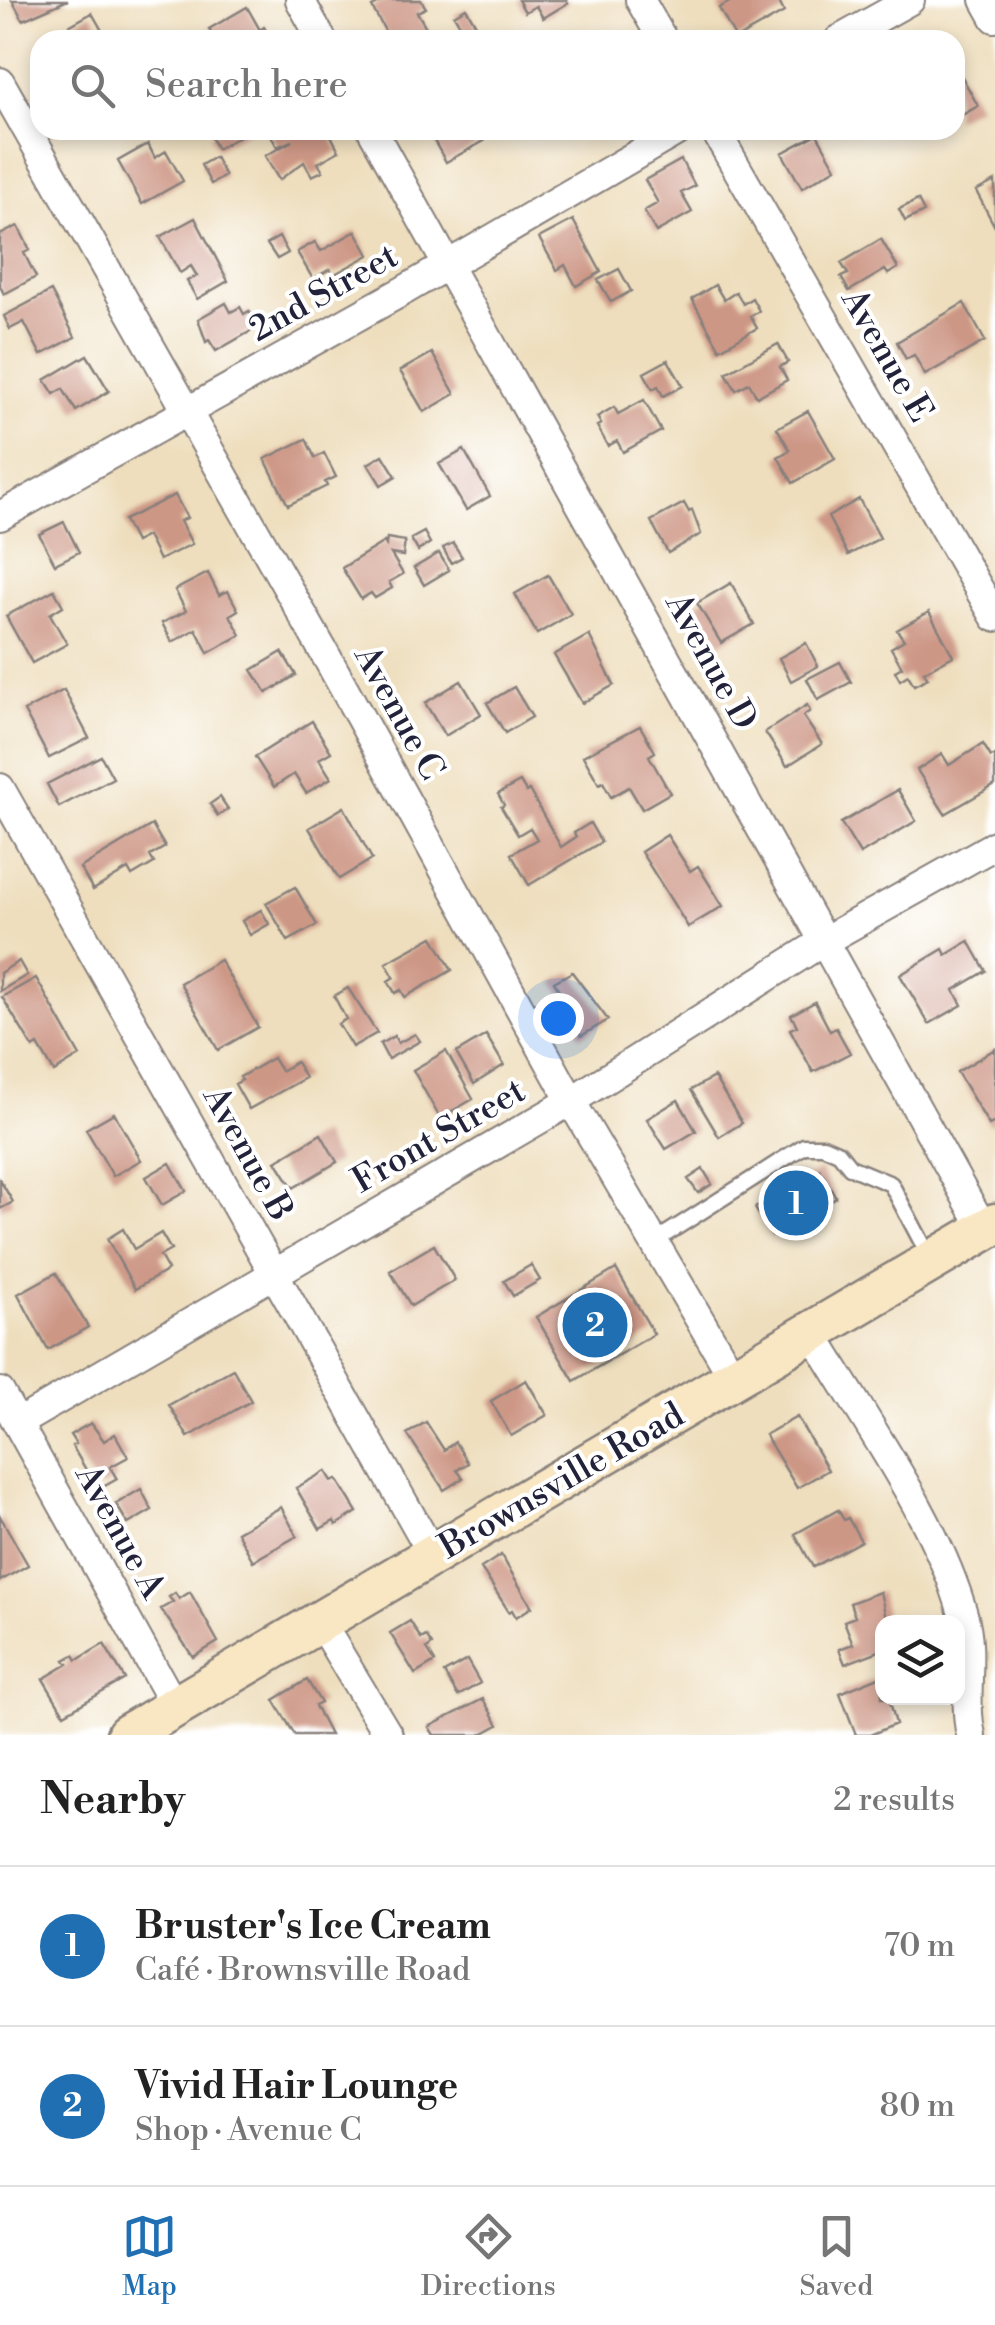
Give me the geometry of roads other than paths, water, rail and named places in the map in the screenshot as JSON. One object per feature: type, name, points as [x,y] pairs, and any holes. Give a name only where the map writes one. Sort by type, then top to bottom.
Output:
[{"type":"street","points":[[300,0],[316,30]]},
{"type":"street","points":[[640,0],[657,30]]},
{"type":"street","points":[[857,30],[910,0]]},
{"type":"street","points":[[985,0],[995,18]]},
{"type":"street","name":"Avenue C","points":[[0,82],[30,135]]},
{"type":"street","name":"Avenue C","points":[[33,140],[329,661],[571,1100],[734,1378]]},
{"type":"street","name":"Avenue D","points":[[378,140],[824,942],[990,1228]]},
{"type":"street","name":"2nd Street","points":[[0,516],[447,266],[663,140]]},
{"type":"street","name":"Avenue E","points":[[721,140],[995,617]]},
{"type":"street","name":"Avenue B","points":[[0,788],[433,1555]]},
{"type":"street","name":"Front Street","points":[[18,1424],[571,1100],[824,942],[995,845]]},
{"type":"street","name":"Brownsville Road","points":[[127,1735],[990,1228]]},
{"type":"street","points":[[812,1332],[918,1509],[948,1570],[964,1617],[968,1644],[966,1714],[971,1735]]},
{"type":"street","name":"Avenue A","points":[[0,1392],[175,1706]]},
{"type":"street","points":[[320,1622],[388,1735]]},
{"type":"lane","points":[[652,1243],[804,1146],[823,1146],[840,1152],[850,1167],[891,1184],[932,1261]]},
{"type":"place","name":"Bruster's Ice Cream","points":[[796,1203]]},
{"type":"place","name":"Vivid Hair Lounge","points":[[595,1325]]}]
